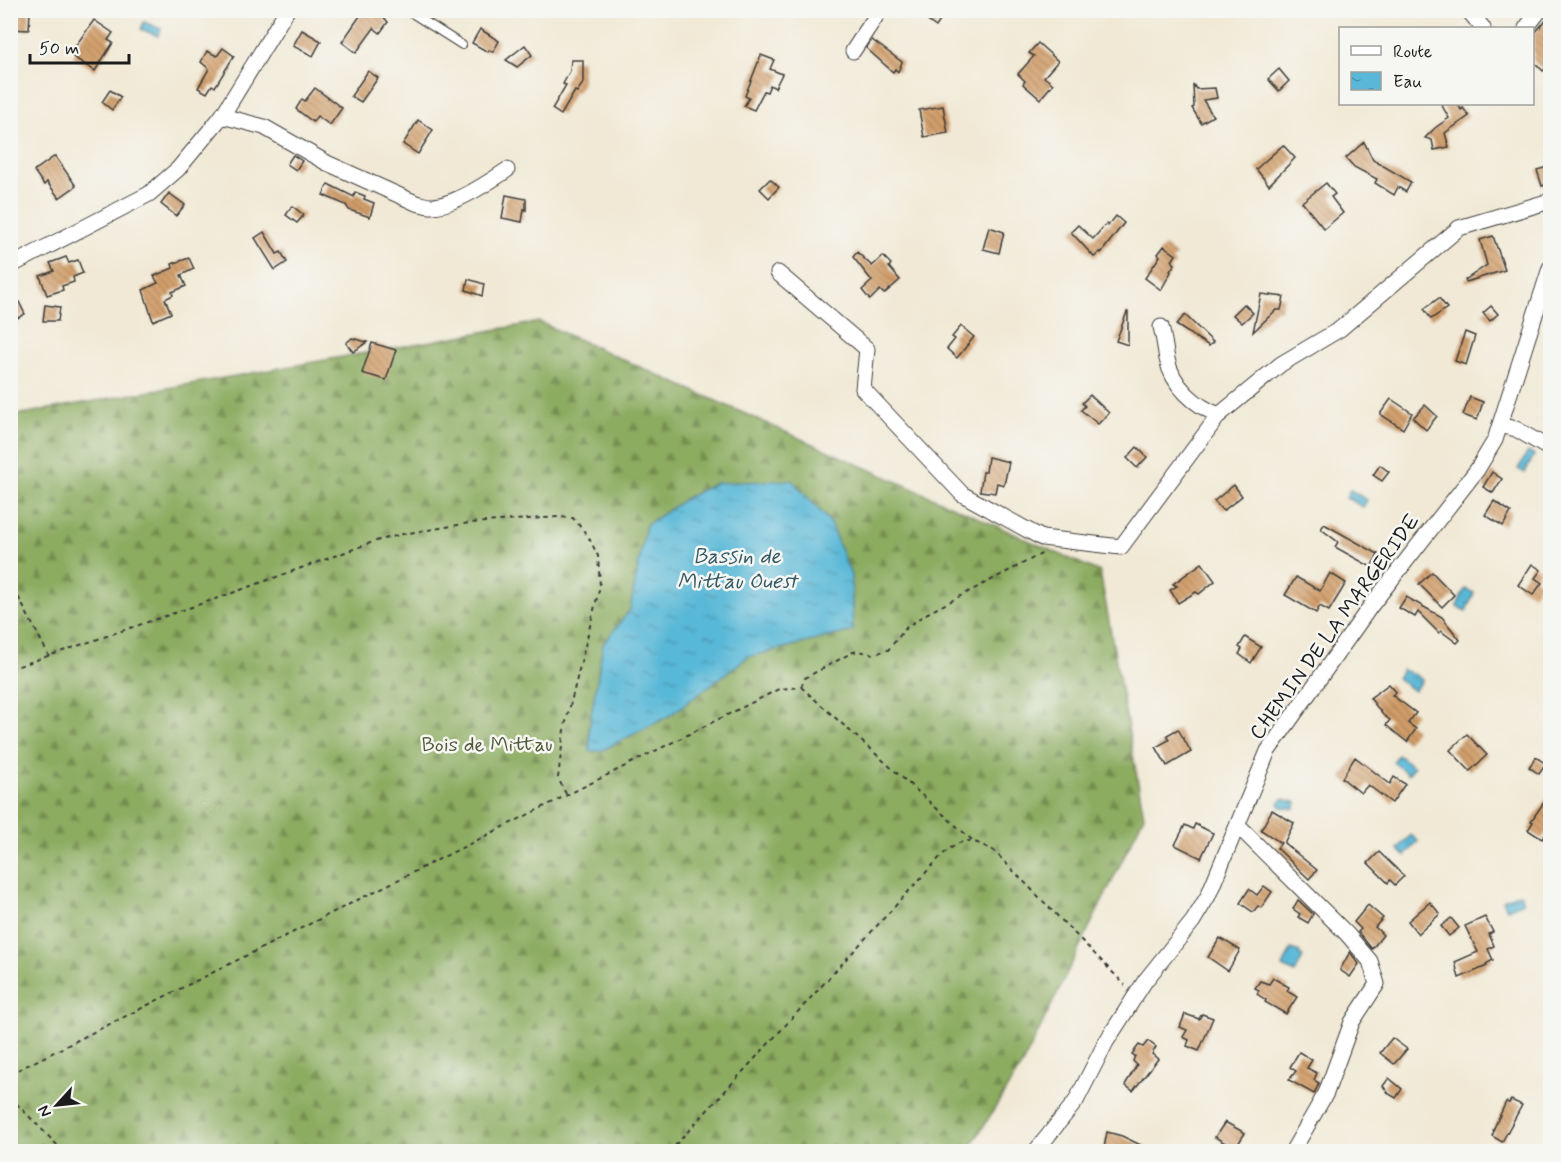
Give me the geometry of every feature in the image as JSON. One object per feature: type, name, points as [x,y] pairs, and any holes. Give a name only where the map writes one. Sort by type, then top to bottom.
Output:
[{"type":"street","points":[[10,266],[149,194],[178,169],[222,116],[287,10]]},
{"type":"street","points":[[853,51],[880,10]]},
{"type":"street","points":[[1468,10],[1482,27]]},
{"type":"street","points":[[1527,27],[1540,10]]},
{"type":"street","points":[[222,116],[264,127],[327,163],[416,203],[431,207],[477,189],[507,170]]},
{"type":"street","points":[[778,273],[867,349],[862,389],[962,494],[1042,538],[1121,547],[1219,415],[1281,364],[1340,329],[1459,228],[1551,201]]},
{"type":"street","name":"CHEMIN DE LA MARGERIDE","points":[[1035,1152],[1076,1101],[1106,1042],[1135,995],[1193,921],[1208,897],[1268,751],[1370,607],[1477,471],[1495,440],[1551,268]]},
{"type":"street","points":[[1161,327],[1167,361],[1176,382],[1195,402],[1219,415]]},
{"type":"street","points":[[1500,425],[1516,429],[1551,449]]},
{"type":"street","points":[[1238,826],[1347,934],[1370,961],[1377,984],[1352,1022],[1326,1093],[1292,1152]]},
{"type":"lane","points":[[407,10],[462,45]]},
{"type":"path","points":[[10,669],[376,541],[470,523],[573,518],[588,536],[598,556],[600,586],[564,730],[558,778],[567,796]]},
{"type":"path","points":[[801,687],[805,678],[853,652],[874,654],[888,650],[908,627],[924,615],[1035,558],[1062,540]]},
{"type":"path","points":[[10,582],[49,656]]},
{"type":"path","points":[[10,1074],[779,689],[801,687],[972,840],[994,851],[1135,995]]},
{"type":"path","points":[[669,1152],[942,855],[955,844],[972,840]]},
{"type":"path","points":[[10,1097],[64,1152]]},
{"type":"green space","name":"Bois de Mittau","points":[[539,322],[1100,572],[1144,816],[1022,1065],[968,1151],[11,1152],[11,416]]},
{"type":"water","points":[[144,22],[161,29],[158,36],[141,29]]},
{"type":"water","points":[[1528,452],[1534,455],[1525,473],[1518,469]]},
{"type":"water","name":"Bassin de Mittau Ouest","points":[[792,480],[829,521],[851,575],[853,631],[748,657],[669,716],[603,750],[590,752],[589,728],[603,644],[630,610],[646,525],[688,497],[716,483]]},
{"type":"water","points":[[1350,490],[1367,500],[1363,507],[1346,498]]},
{"type":"water","points":[[1465,589],[1474,593],[1466,611],[1457,606]]},
{"type":"water","points":[[1402,670],[1422,680],[1414,691],[1397,678]]},
{"type":"water","points":[[1398,755],[1414,767],[1408,774],[1393,762]]},
{"type":"water","points":[[1283,799],[1296,802],[1295,809],[1281,807],[1279,803]]},
{"type":"water","points":[[1411,835],[1418,841],[1405,856],[1398,849]]},
{"type":"water","points":[[1520,893],[1523,902],[1507,909],[1503,900]]},
{"type":"water","points":[[1291,949],[1300,952],[1299,955],[1303,957],[1295,973],[1283,967]]},
{"type":"building","points":[[10,10],[30,12],[29,30],[10,29]]},
{"type":"building","points":[[364,10],[377,10],[388,22],[380,33],[374,28],[356,53],[342,42]]},
{"type":"building","points":[[926,10],[947,10],[936,27],[922,17]]},
{"type":"building","points":[[1551,14],[1551,63],[1543,71],[1534,62],[1534,34]]},
{"type":"building","points":[[94,20],[113,33],[108,40],[113,43],[95,71],[73,57],[77,50],[74,48]]},
{"type":"building","points":[[480,29],[499,41],[493,52],[489,50],[488,52],[472,43]]},
{"type":"building","points":[[302,30],[321,41],[313,56],[293,46]]},
{"type":"building","points":[[872,40],[902,62],[898,72],[895,69],[893,72],[866,48]]},
{"type":"building","points":[[1038,43],[1058,61],[1044,77],[1053,84],[1040,99],[1023,84],[1025,81],[1018,74],[1034,56],[1029,53]]},
{"type":"building","points":[[525,45],[532,55],[517,67],[506,60]]},
{"type":"building","points":[[223,48],[234,56],[215,87],[212,85],[207,93],[198,88],[209,69],[201,62],[207,51],[217,56]]},
{"type":"building","points":[[761,55],[774,60],[770,69],[782,74],[775,88],[770,85],[767,92],[764,91],[754,110],[744,106],[749,98],[745,96]]},
{"type":"building","points":[[571,60],[583,60],[583,83],[577,92],[575,91],[561,115],[552,109],[566,85],[563,84],[570,71]]},
{"type":"building","points":[[1279,69],[1289,81],[1279,91],[1268,79]]},
{"type":"building","points":[[368,71],[378,78],[361,102],[351,96]]},
{"type":"building","points":[[1193,84],[1196,89],[1215,88],[1217,98],[1203,100],[1213,116],[1201,123],[1192,108],[1194,107]]},
{"type":"building","points":[[315,88],[342,108],[330,125],[317,116],[313,122],[296,109],[302,99],[305,101]]},
{"type":"building","points":[[110,90],[121,97],[112,110],[102,102]]},
{"type":"building","points":[[1442,105],[1458,105],[1469,116],[1445,133],[1449,147],[1434,150],[1432,140],[1425,138],[1449,118]]},
{"type":"building","points":[[943,106],[948,133],[924,137],[919,110]]},
{"type":"building","points":[[418,120],[433,130],[418,154],[403,144]]},
{"type":"building","points":[[1364,142],[1373,160],[1411,182],[1406,192],[1398,187],[1394,195],[1375,183],[1377,179],[1354,167],[1346,158]]},
{"type":"building","points":[[1283,145],[1295,158],[1269,185],[1256,169]]},
{"type":"building","points":[[293,155],[302,161],[296,170],[287,164]]},
{"type":"building","points":[[55,156],[76,186],[59,198],[47,182],[44,185],[34,171]]},
{"type":"building","points":[[1551,166],[1551,183],[1542,186],[1537,170]]},
{"type":"building","points":[[770,179],[779,187],[769,198],[760,189]]},
{"type":"building","points":[[1326,183],[1335,194],[1331,197],[1343,213],[1324,229],[1302,202]]},
{"type":"building","points":[[328,184],[354,197],[355,192],[365,196],[364,199],[374,203],[370,217],[349,210],[346,205],[323,195]]},
{"type":"building","points":[[169,193],[185,205],[176,216],[161,204]]},
{"type":"building","points":[[506,195],[526,199],[526,210],[524,209],[522,222],[502,218]]},
{"type":"building","points":[[292,206],[304,215],[297,223],[286,215]]},
{"type":"building","points":[[1116,216],[1124,223],[1101,253],[1099,252],[1094,257],[1071,232],[1078,225],[1093,239]]},
{"type":"building","points":[[989,227],[1004,232],[999,253],[983,249]]},
{"type":"building","points":[[264,232],[277,254],[281,252],[287,262],[275,270],[255,238]]},
{"type":"building","points":[[1493,236],[1505,270],[1466,282],[1465,280],[1487,265],[1480,240]]},
{"type":"building","points":[[1164,246],[1176,255],[1172,261],[1175,264],[1161,290],[1145,278]]},
{"type":"building","points":[[857,252],[872,266],[883,256],[891,264],[889,267],[900,280],[884,294],[880,290],[870,300],[862,290],[872,281],[853,257]]},
{"type":"building","points":[[66,257],[69,263],[78,260],[83,273],[73,277],[74,282],[62,286],[63,290],[47,295],[40,276],[54,271],[50,263]]},
{"type":"building","points":[[189,258],[194,269],[181,275],[186,286],[172,292],[173,295],[165,299],[171,313],[153,321],[143,290],[158,283],[154,276],[173,268],[172,264]]},
{"type":"building","points":[[468,279],[484,284],[482,296],[466,290]]},
{"type":"building","points":[[1261,294],[1284,297],[1281,310],[1276,310],[1253,332]]},
{"type":"building","points":[[1439,298],[1447,308],[1431,319],[1424,309]]},
{"type":"building","points":[[10,301],[19,302],[25,314],[10,322]]},
{"type":"building","points":[[1244,304],[1253,313],[1242,323],[1233,315]]},
{"type":"building","points":[[45,305],[60,307],[58,321],[43,321]]},
{"type":"building","points":[[1491,306],[1498,314],[1490,321],[1483,313]]},
{"type":"building","points":[[1128,312],[1128,345],[1116,341]]},
{"type":"building","points":[[1185,315],[1213,342],[1209,346],[1176,325]]},
{"type":"building","points":[[961,326],[974,337],[957,358],[947,349],[955,339],[952,337]]},
{"type":"building","points":[[1465,332],[1475,336],[1466,365],[1455,361]]},
{"type":"building","points":[[352,338],[367,342],[353,352],[346,343]]},
{"type":"building","points":[[372,343],[396,350],[386,380],[362,373]]},
{"type":"building","points":[[1090,395],[1109,413],[1098,424],[1081,410],[1085,406],[1082,403]]},
{"type":"building","points":[[1470,397],[1483,402],[1477,420],[1463,415]]},
{"type":"building","points":[[1391,399],[1412,413],[1403,429],[1380,414]]},
{"type":"building","points":[[1425,405],[1437,416],[1426,430],[1413,418]]},
{"type":"building","points":[[1137,447],[1147,457],[1137,468],[1127,458]]},
{"type":"building","points":[[988,457],[1009,462],[1004,485],[997,483],[995,493],[980,491]]},
{"type":"building","points":[[1380,465],[1389,472],[1382,481],[1373,475]]},
{"type":"building","points":[[1492,472],[1502,479],[1493,493],[1483,487]]},
{"type":"building","points":[[1234,485],[1242,496],[1223,511],[1214,501]]},
{"type":"building","points":[[1494,501],[1511,512],[1503,526],[1485,515]]},
{"type":"building","points":[[1324,524],[1378,554],[1371,567],[1335,547],[1338,542],[1321,529]]},
{"type":"building","points":[[1202,563],[1215,581],[1199,594],[1196,592],[1178,603],[1170,590],[1177,586],[1173,584]]},
{"type":"building","points":[[1532,564],[1541,570],[1535,578],[1542,583],[1533,595],[1518,585]]},
{"type":"building","points":[[1432,572],[1454,595],[1442,607],[1419,584]]},
{"type":"building","points":[[1330,573],[1346,583],[1329,611],[1320,606],[1316,613],[1285,595],[1296,577],[1320,591]]},
{"type":"building","points":[[1406,597],[1442,617],[1460,640],[1457,643],[1441,631],[1439,633],[1418,612],[1415,617],[1399,608]]},
{"type":"building","points":[[1245,637],[1261,647],[1251,663],[1239,654],[1242,649],[1239,647]]},
{"type":"building","points":[[1389,684],[1396,692],[1392,695],[1416,713],[1408,723],[1416,729],[1407,742],[1386,725],[1390,720],[1383,715],[1370,698]]},
{"type":"building","points":[[1178,729],[1191,752],[1167,766],[1156,747],[1169,740],[1167,735]]},
{"type":"building","points":[[1467,734],[1487,755],[1470,771],[1450,750]]},
{"type":"building","points":[[1355,757],[1390,784],[1394,777],[1405,784],[1392,803],[1368,785],[1361,793],[1342,778]]},
{"type":"building","points":[[1536,757],[1546,764],[1539,774],[1529,767]]},
{"type":"building","points":[[1551,792],[1551,835],[1547,832],[1542,839],[1528,830],[1533,822],[1531,821]]},
{"type":"building","points":[[1272,810],[1294,823],[1284,843],[1317,870],[1309,879],[1277,848],[1281,843],[1261,830]]},
{"type":"building","points":[[1195,824],[1213,833],[1201,858],[1175,845],[1185,825],[1193,829]]},
{"type":"building","points":[[1379,852],[1404,876],[1395,885],[1390,880],[1388,883],[1368,863]]},
{"type":"building","points":[[1264,886],[1272,892],[1261,908],[1258,906],[1253,912],[1240,903],[1249,889],[1257,895]]},
{"type":"building","points":[[1298,900],[1313,914],[1308,923],[1298,917],[1300,914],[1293,909]]},
{"type":"building","points":[[1430,902],[1440,914],[1418,934],[1408,921]]},
{"type":"building","points":[[1368,905],[1383,918],[1375,927],[1383,935],[1372,949],[1358,932],[1361,929],[1354,922]]},
{"type":"building","points":[[1485,917],[1493,932],[1489,934],[1494,946],[1488,949],[1493,960],[1486,964],[1487,966],[1459,978],[1455,962],[1478,952],[1465,926]]},
{"type":"building","points":[[1451,918],[1459,928],[1449,936],[1441,926]]},
{"type":"building","points":[[1220,938],[1240,950],[1228,971],[1208,957]]},
{"type":"building","points":[[1350,952],[1359,964],[1350,977],[1340,970]]},
{"type":"building","points":[[1273,978],[1289,987],[1287,991],[1297,997],[1286,1014],[1265,1002],[1266,1000],[1257,994],[1259,990],[1255,988],[1260,981],[1269,984]]},
{"type":"building","points":[[1185,1014],[1199,1019],[1202,1014],[1213,1018],[1199,1051],[1187,1046],[1189,1040],[1183,1037],[1187,1030],[1180,1027]]},
{"type":"building","points":[[1392,1038],[1407,1049],[1394,1064],[1380,1053]]},
{"type":"building","points":[[1148,1041],[1156,1047],[1152,1054],[1158,1059],[1133,1091],[1125,1085],[1137,1065],[1133,1061],[1135,1056],[1132,1054],[1139,1045],[1143,1047]]},
{"type":"building","points":[[1299,1052],[1312,1060],[1307,1068],[1317,1073],[1314,1080],[1319,1083],[1314,1094],[1289,1080],[1296,1071],[1290,1067]]},
{"type":"building","points":[[1389,1078],[1402,1089],[1396,1098],[1389,1094],[1383,1086]]},
{"type":"building","points":[[1511,1100],[1522,1105],[1502,1142],[1492,1136],[1493,1130],[1506,1102],[1509,1103]]},
{"type":"building","points":[[1225,1122],[1245,1133],[1235,1149],[1215,1137]]},
{"type":"building","points":[[1107,1132],[1122,1136],[1155,1152],[1110,1152],[1104,1148]]}]
